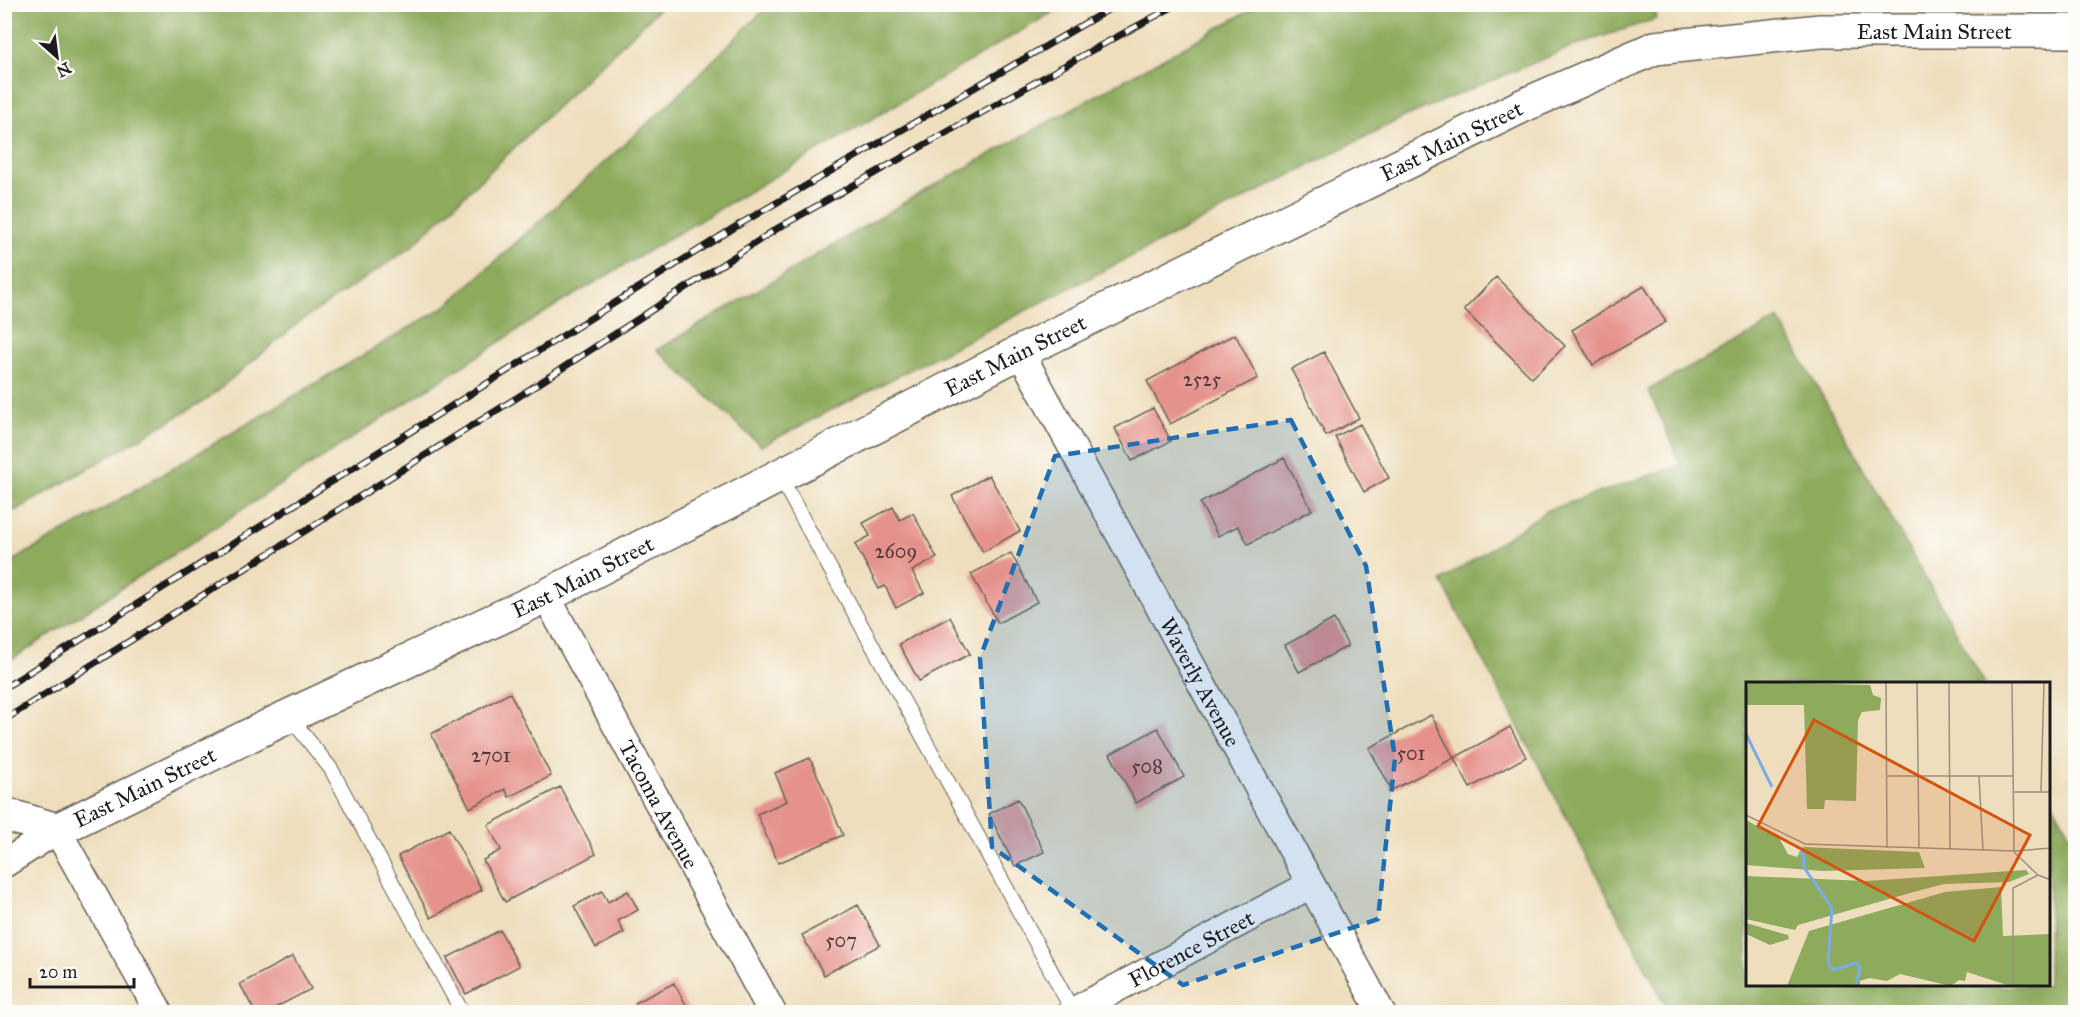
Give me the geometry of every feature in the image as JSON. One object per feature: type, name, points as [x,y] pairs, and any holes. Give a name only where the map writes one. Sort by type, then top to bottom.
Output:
[{"type":"street","name":"East Main Street","points":[[4,864],[57,830],[289,716],[546,596],[1020,352],[1522,106],[1655,48],[1820,31],[2076,31]]},
{"type":"street","name":"Waverly Avenue","points":[[1020,352],[1380,1012]]},
{"type":"street","name":"Tacoma Avenue","points":[[546,596],[772,1012]]},
{"type":"street","points":[[4,814],[57,830],[159,1012]]},
{"type":"street","name":"Florence Street","points":[[1072,1012],[1310,885]]},
{"type":"lane","points":[[779,475],[911,720],[992,859],[1072,1012]]},
{"type":"lane","points":[[289,716],[331,769],[462,1012]]},
{"type":"highlighted area","points":[[1291,420],[1366,566],[1395,758],[1378,919],[1183,985],[992,847],[980,658],[1055,456]]},
{"type":"green space","points":[[1261,4],[1656,4],[1656,19],[1579,44],[1404,117],[761,446],[657,350],[922,192]]},
{"type":"green space","points":[[4,5],[663,5],[410,248],[301,321],[206,400],[15,511],[4,502]]},
{"type":"green space","points":[[769,5],[1065,5],[550,309],[5,664],[5,565],[92,516],[446,306],[673,100]]},
{"type":"green space","points":[[1779,319],[1984,682],[1746,682],[1746,987],[2050,987],[2050,798],[2075,844],[2075,1012],[1669,1012],[1441,581],[1548,510],[1681,465],[1648,390]]},
{"type":"building","points":[[1496,277],[1565,346],[1532,378],[1464,310]]},
{"type":"building","points":[[1644,286],[1666,322],[1593,365],[1572,330]]},
{"type":"building","points":[[1235,334],[1258,378],[1170,424],[1147,381]]},
{"type":"building","points":[[1324,352],[1359,418],[1326,436],[1291,369]]},
{"type":"building","points":[[1153,408],[1171,441],[1132,461],[1115,428]]},
{"type":"building","points":[[1360,424],[1389,478],[1364,492],[1335,437]]},
{"type":"building","points":[[1284,458],[1312,510],[1248,544],[1238,526],[1218,536],[1200,503]]},
{"type":"building","points":[[989,475],[1020,531],[983,552],[952,496]]},
{"type":"building","points":[[893,507],[900,520],[913,513],[937,558],[912,571],[924,593],[896,608],[885,586],[879,589],[855,544],[870,536],[863,523]]},
{"type":"building","points":[[1011,553],[1037,602],[998,623],[971,574]]},
{"type":"building","points":[[950,617],[970,654],[919,681],[899,644]]},
{"type":"building","points":[[1334,619],[1348,646],[1299,672],[1285,645]]},
{"type":"building","points":[[510,693],[551,776],[509,797],[505,789],[470,808],[431,734]]},
{"type":"building","points":[[1431,715],[1454,758],[1392,790],[1369,748]]},
{"type":"building","points":[[1510,727],[1526,757],[1470,788],[1454,758]]},
{"type":"building","points":[[1158,728],[1184,777],[1136,803],[1110,754]]},
{"type":"building","points":[[810,758],[843,835],[778,863],[757,814],[787,801],[775,773]]},
{"type":"building","points":[[560,787],[596,854],[505,902],[483,860],[501,850],[488,825]]},
{"type":"building","points":[[1018,799],[1044,852],[1015,866],[989,814]]},
{"type":"building","points":[[449,829],[482,890],[431,918],[398,856]]},
{"type":"building","points":[[602,891],[608,902],[628,891],[638,910],[618,921],[624,933],[596,948],[574,906]]},
{"type":"building","points":[[858,905],[880,945],[824,975],[802,935]]},
{"type":"building","points":[[500,930],[519,966],[466,994],[447,958]]},
{"type":"building","points":[[293,956],[311,989],[267,1012],[255,1012],[240,984]]},
{"type":"building","points":[[674,983],[690,1012],[640,1012],[635,1003]]},
{"type":"railway","points":[[4,688],[740,224],[1118,4]]},
{"type":"railway","points":[[4,720],[518,397],[778,228],[1085,54],[1178,4]]}]
